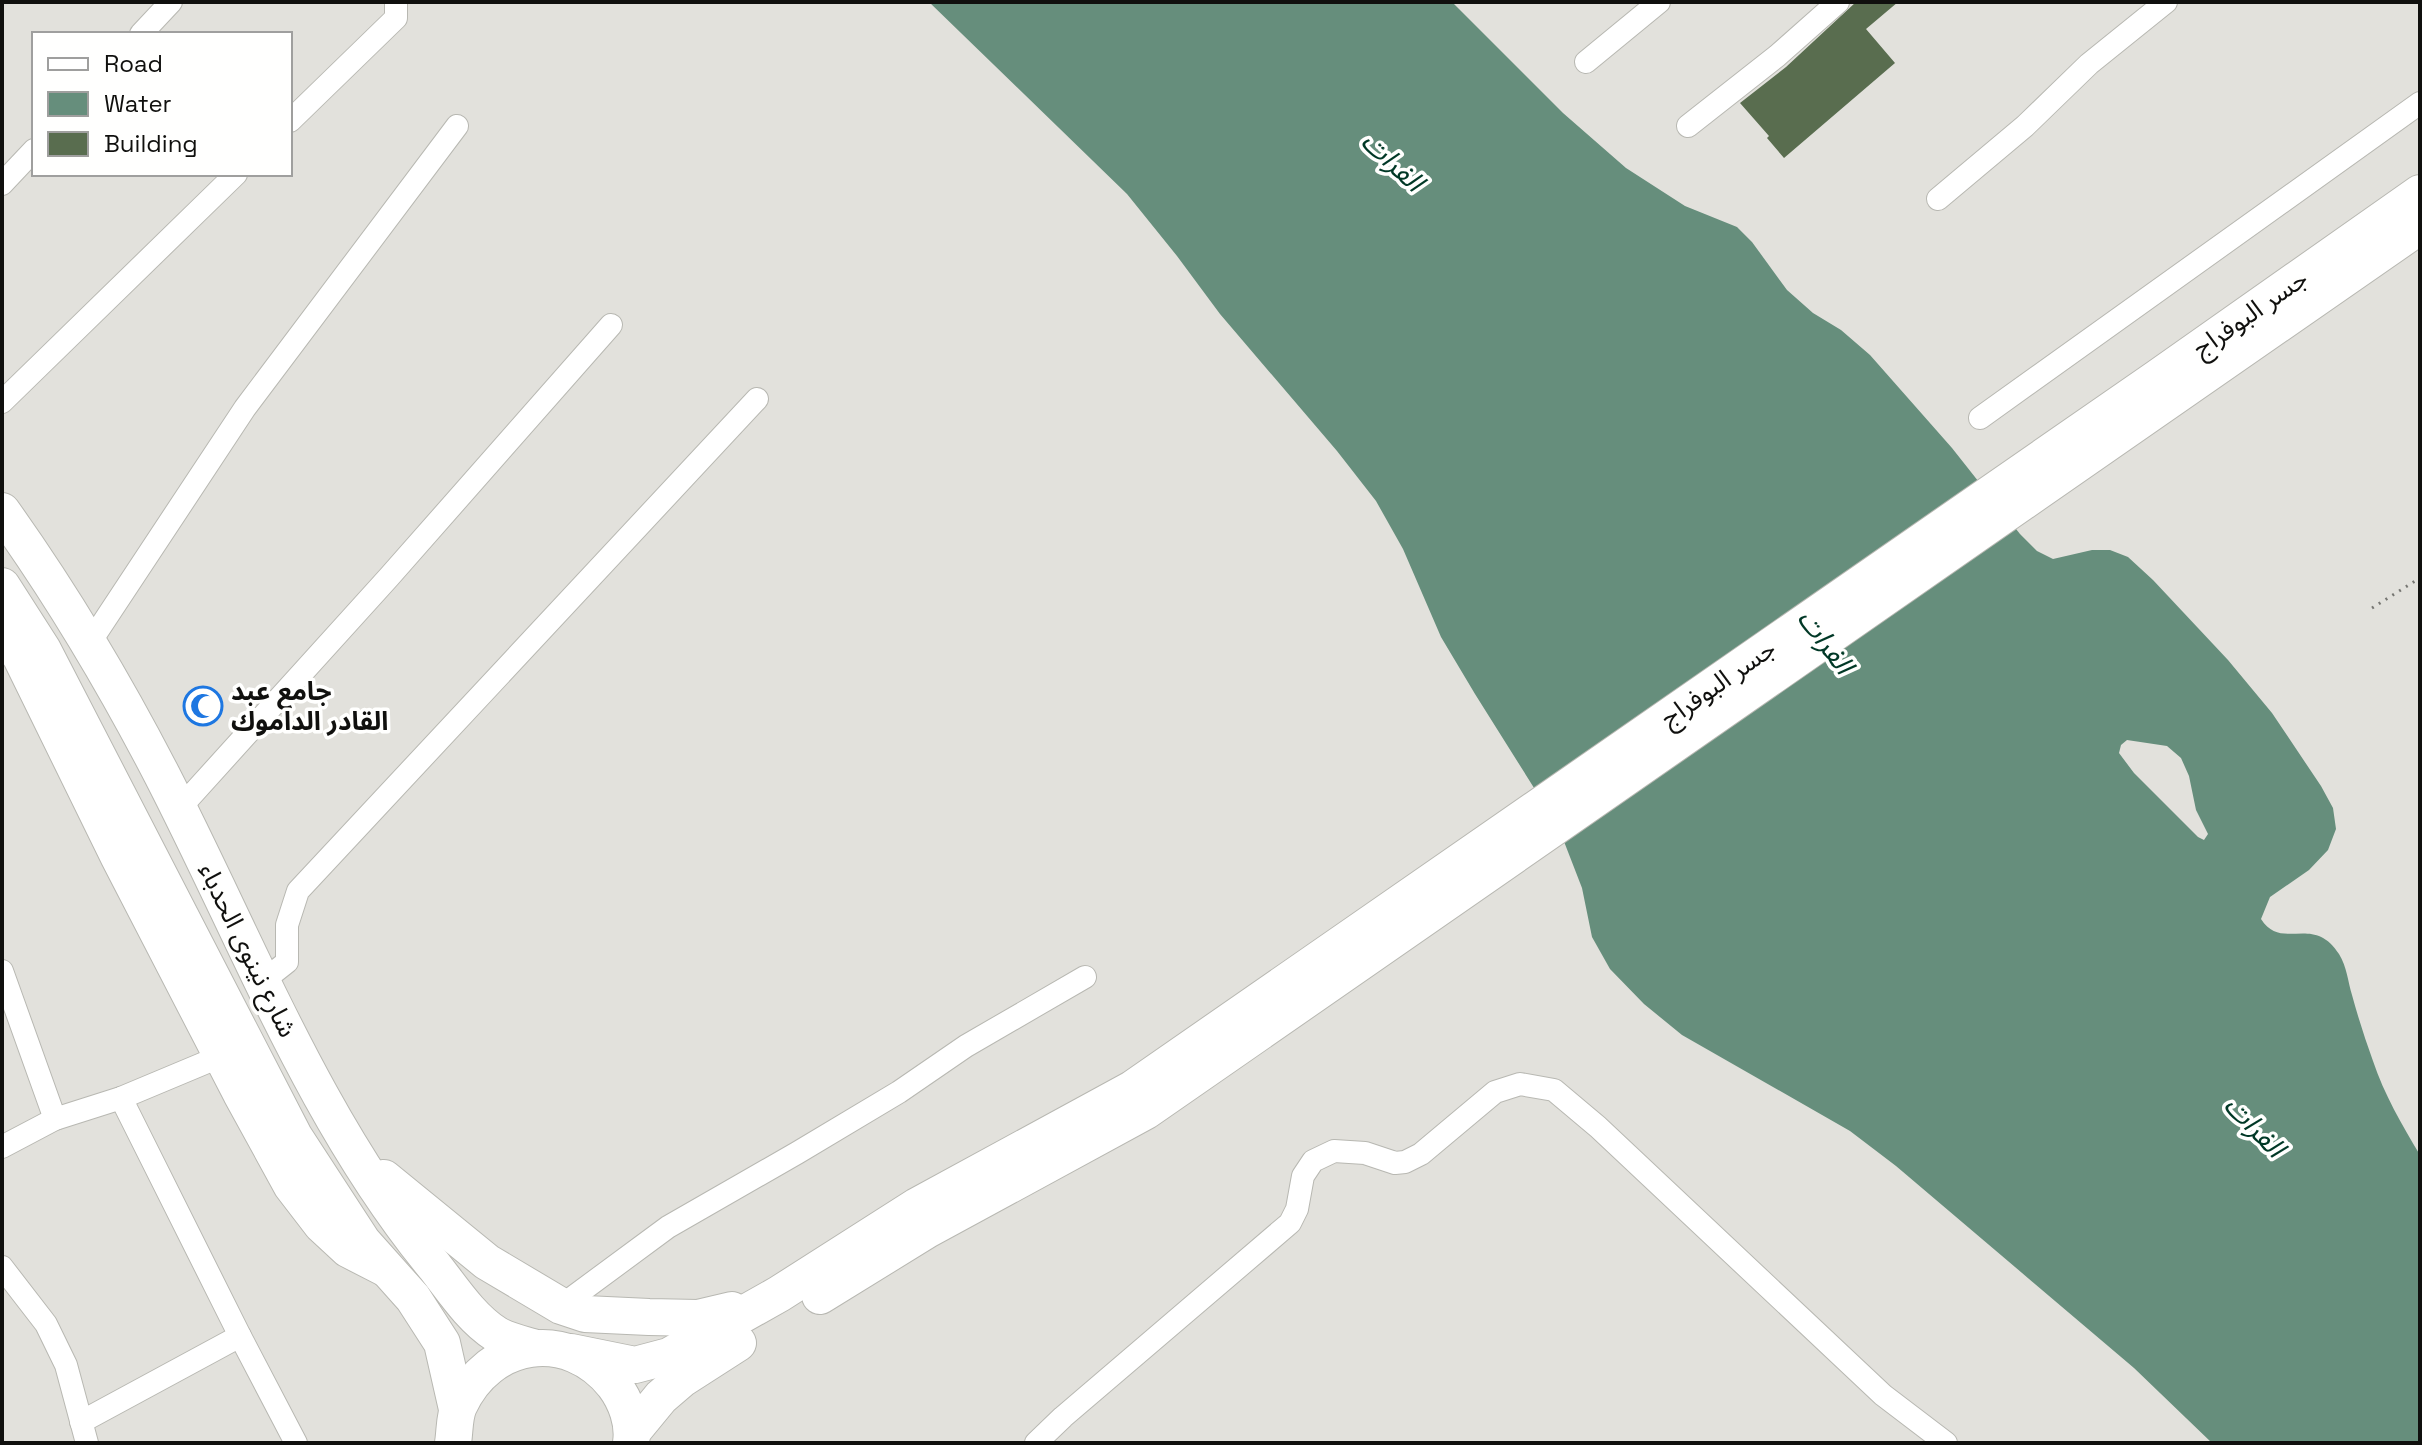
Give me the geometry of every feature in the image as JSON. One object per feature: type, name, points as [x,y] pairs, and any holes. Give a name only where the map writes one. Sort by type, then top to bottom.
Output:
[{"type":"main road","name":"جسر البوفراج","points":[[1139,1100],[2288,302],[2420,193]]},
{"type":"main road","name":"جسر البوفراج","points":[[2288,302],[2420,226]]},
{"type":"main road","name":"شارع نينوى الحدباء","points":[[2,511],[89,644],[162,774],[350,1150],[410,1237],[477,1319],[498,1335],[553,1350]]},
{"type":"main road","name":"شارع نينوى الحدباء","points":[[2,586],[43,650],[294,1136],[363,1242],[413,1298],[442,1343],[455,1426]]},
{"type":"main road","points":[[455,1426],[475,1379],[502,1357],[553,1350],[635,1365],[669,1356],[761,1304],[917,1206],[1139,1100]]},
{"type":"main road","points":[[632,1437],[661,1397],[722,1352],[842,1283],[1139,1100]]},
{"type":"main road","points":[[350,1150],[487,1262],[561,1306],[585,1314],[698,1318],[761,1304]]},
{"type":"main road","points":[[553,1350],[601,1369],[623,1397],[632,1437]]},
{"type":"street","points":[[143,32],[171,2]]},
{"type":"street","points":[[292,119],[396,18],[396,2]]},
{"type":"street","points":[[1586,62],[1659,2]]},
{"type":"street","points":[[1688,126],[1777,56],[1838,2]]},
{"type":"street","points":[[1938,199],[2025,126],[2089,64],[2166,2]]},
{"type":"street","points":[[1980,418],[2420,103]]},
{"type":"street","points":[[89,644],[245,408],[457,126]]},
{"type":"street","points":[[2,184],[32,152]]},
{"type":"street","points":[[2,402],[234,176]]},
{"type":"street","points":[[179,809],[611,325]]},
{"type":"street","points":[[263,981],[287,962],[287,925],[298,891],[757,399]]},
{"type":"street","points":[[2,633],[19,658],[117,858],[290,1187],[320,1226],[347,1251],[390,1273]]},
{"type":"street","points":[[2,971],[55,1119]]},
{"type":"street","points":[[561,1306],[668,1227],[899,1092],[966,1046],[1085,977]]},
{"type":"street","points":[[2,1147],[55,1119],[121,1098],[219,1057]]},
{"type":"street","points":[[1036,1443],[1290,1223],[1297,1209],[1303,1176],[1313,1161],[1334,1151],[1365,1153],[1395,1163],[1405,1162],[1421,1154],[1495,1092],[1520,1084],[1554,1090],[1598,1127],[1883,1395],[1946,1443]]},
{"type":"street","points":[[121,1098],[296,1443]]},
{"type":"street","points":[[2,1267],[46,1324],[66,1365],[84,1432],[240,1336]]},
{"type":"path","points":[[2372,608],[2420,578]]},
{"type":"water","name":"الفرات","points":[[929,2],[1452,2],[1563,113],[1626,168],[1685,206],[1737,227],[1752,242],[1787,290],[1870,355],[2037,551],[2053,559],[2092,550],[2110,550],[2128,557],[2153,580],[2228,660],[2272,713],[2333,808],[2336,829],[2328,850],[2309,870],[2270,897],[2261,919],[2278,933],[2319,936],[2339,954],[2377,1073],[2420,1155],[2420,1443],[2212,1443],[2134,1368],[1896,1166],[1850,1131],[1682,1035],[1644,1004],[1610,969],[1592,937],[1582,888],[1558,826],[1441,637],[1403,549],[1376,501],[1220,314],[1127,194]],"holes":[[[2127,740],[2167,746],[2181,758],[2189,776],[2196,810],[2208,834],[2204,840],[2134,773],[2119,753],[2121,745]]]},
{"type":"building","points":[[1856,2],[1898,2],[1866,29],[1895,63],[1784,158],[1740,103],[1786,67]]},
{"type":"place","name":"جامع عبد القادر الداموك","points":[[203,706]]}]
